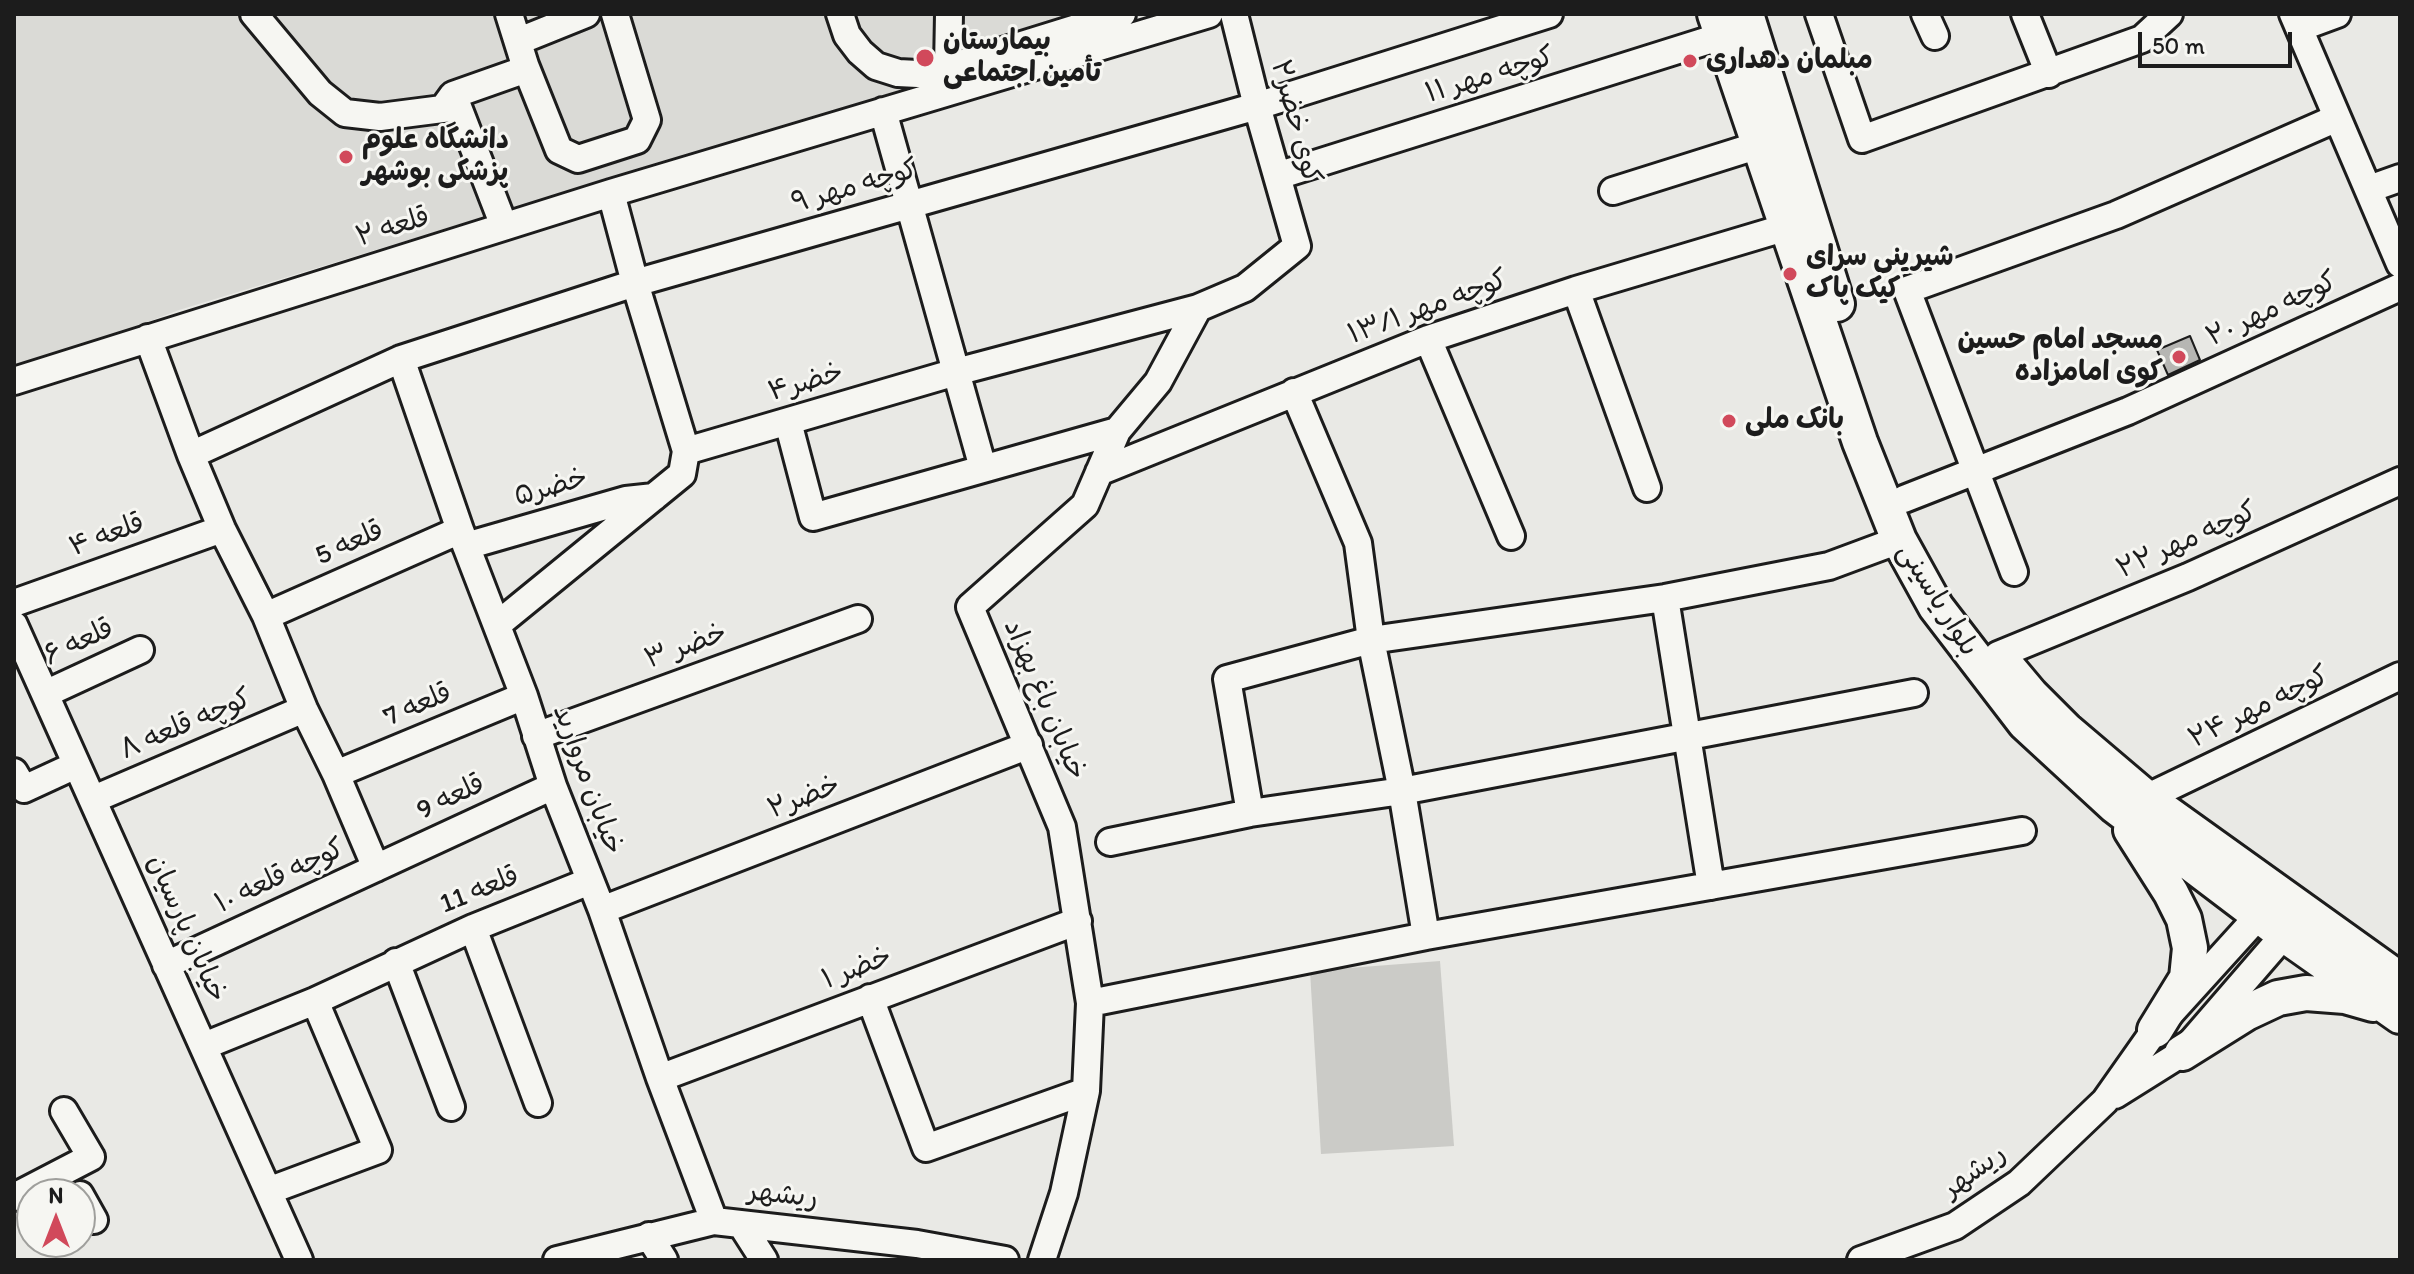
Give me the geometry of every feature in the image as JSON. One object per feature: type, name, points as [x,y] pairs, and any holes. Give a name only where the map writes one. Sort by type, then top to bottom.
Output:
[{"type":"main road","name":"بلوار یاسینی","points":[[1728,21],[1759,145],[1860,442],[1899,540],[1936,607],[2015,711],[2130,802],[2397,1001]]},
{"type":"main road","name":"بلوار یاسینی","points":[[1728,21],[1878,435],[1918,532],[1956,596],[1998,655],[2130,802]]},
{"type":"main road","points":[[2130,802],[2184,919],[2190,948],[2187,978],[2155,1030]]},
{"type":"main road","points":[[2182,1053],[2246,1013],[2278,998],[2306,993],[2397,1001]]},
{"type":"street","points":[[254,14],[320,93],[345,113],[380,117],[445,106],[458,107],[504,226]]},
{"type":"street","points":[[509,14],[559,150],[578,159],[637,140],[647,120],[615,14]]},
{"type":"street","points":[[522,53],[586,14]]},
{"type":"street","points":[[840,14],[847,35],[876,66],[898,73],[918,74],[948,68],[1122,14]]},
{"type":"street","points":[[948,68],[949,14]]},
{"type":"street","name":"قلعه ۲","points":[[14,381],[611,193],[1209,14]]},
{"type":"street","name":"کوی خضر۲","points":[[1198,308],[1245,288],[1297,246],[1234,14]]},
{"type":"street","name":"کوچه مهر ۹","points":[[191,455],[401,359],[635,283],[1257,106],[1549,14]]},
{"type":"street","points":[[1819,14],[1862,139],[2142,39],[2169,14]]},
{"type":"street","points":[[2025,14],[2049,74]]},
{"type":"street","points":[[2337,14],[2296,21],[2400,264]]},
{"type":"street","name":"کوچه مهر ۱۱","points":[[1277,176],[1728,21]]},
{"type":"street","points":[[445,106],[453,95],[521,71],[522,53]]},
{"type":"street","points":[[883,111],[983,468]]},
{"type":"street","points":[[2014,572],[1907,290],[2116,215],[2337,118]]},
{"type":"street","points":[[1613,191],[1759,145]]},
{"type":"street","points":[[2369,189],[2400,178]]},
{"type":"street","points":[[497,625],[682,474],[686,451],[611,193]]},
{"type":"street","name":"کوچه مهر ۱۳/۱","points":[[1099,472],[1428,339],[1576,290],[1787,227]]},
{"type":"street","name":"کوچه مهر ۲۰","points":[[1904,499],[2128,411],[2400,287]]},
{"type":"street","points":[[1576,290],[1647,488]]},
{"type":"street","name":"خضر۴","points":[[686,451],[956,372],[1198,308]]},
{"type":"street","name":"خیابان باغ بهزاد","points":[[1042,1260],[1064,1193],[1086,1091],[1090,1003],[1062,827],[970,607],[1085,505],[1117,431],[1158,382],[1198,308]]},
{"type":"street","points":[[148,338],[222,529],[266,616],[376,868]]},
{"type":"street","points":[[1428,339],[1511,536]]},
{"type":"street","name":"خیابان مروارید","points":[[401,359],[463,538],[524,696],[553,786],[602,910],[714,1221]]},
{"type":"street","points":[[1294,392],[1358,543],[1371,640],[1402,791],[1426,936]]},
{"type":"street","points":[[788,422],[813,517],[1117,431]]},
{"type":"street","name":"کوچه مهر ۲۲","points":[[1998,655],[2188,577],[2400,481]]},
{"type":"street","name":"خضر۵","points":[[463,538],[626,500],[654,497]]},
{"type":"street","name":"قلعه ۴","points":[[14,603],[222,529]]},
{"type":"street","name":"قلعه 5","points":[[266,616],[463,538]]},
{"type":"street","points":[[1250,813],[1227,679],[1371,640],[1665,598],[1829,566],[1899,540]]},
{"type":"street","points":[[1665,598],[1711,886]]},
{"type":"street","name":"خضر ۳","points":[[536,736],[858,619]]},
{"type":"street","name":"خیابان پارسیان","points":[[14,625],[299,1260]]},
{"type":"street","name":"قلعه ۶","points":[[45,694],[140,650]]},
{"type":"street","name":"کوچه مهر ۲۴","points":[[2130,802],[2400,676]]},
{"type":"street","points":[[1110,842],[1250,813],[1402,791],[1687,734],[1914,693]]},
{"type":"street","name":"قلعه 7","points":[[336,774],[524,696]]},
{"type":"street","name":"کوچه قلعه ۸","points":[[94,799],[304,709]]},
{"type":"street","name":"خضر۲","points":[[602,910],[1029,745]]},
{"type":"street","points":[[14,772],[24,789],[76,765]]},
{"type":"street","name":"قلعه 9","points":[[376,868],[553,786]]},
{"type":"street","points":[[1090,1003],[1426,936],[2022,831]]},
{"type":"street","name":"کوچه قلعه ۱۰","points":[[166,965],[376,868]]},
{"type":"street","name":"قلعه 11","points":[[204,1046],[315,1001],[473,928],[590,881]]},
{"type":"street","name":"ریشهر","points":[[1861,1260],[1955,1226],[2019,1183],[2105,1101],[2155,1030],[2282,914]]},
{"type":"street","name":"ریشهر","points":[[2105,1101],[2182,1053],[2282,914]]},
{"type":"street","name":"خضر ۱","points":[[660,1078],[1078,921]]},
{"type":"street","points":[[473,928],[538,1103]]},
{"type":"street","points":[[396,962],[451,1107]]},
{"type":"street","points":[[870,998],[926,1148],[1086,1091]]},
{"type":"street","points":[[268,1191],[378,1150],[315,1001]]},
{"type":"street","points":[[14,1197],[91,1157],[64,1111]]},
{"type":"street","points":[[65,1170],[70,1178]]},
{"type":"street","name":"ریشهر","points":[[557,1260],[714,1221],[922,1252],[1005,1260]]},
{"type":"street","points":[[741,1224],[764,1260]]},
{"type":"street","points":[[649,1236],[664,1260]]},
{"type":"shaded area","name":"دانشگاه علوم پزشکی بوشهر","points":[[14,14],[1149,14],[179,310],[14,373]]},
{"type":"shaded area","points":[[1440,961],[1454,1146],[1321,1154],[1310,971]]},
{"type":"building","name":"مسجد امام حسین کوی امامزاده","points":[[2190,336],[2200,360],[2168,375],[2157,350]]},
{"type":"place","name":"بیمارستان تأمین اجتماعی","points":[[925,58]]},
{"type":"place","name":"مبلمان دهداری","points":[[1690,61]]},
{"type":"place","name":"دانشگاه علوم پزشکی بوشهر","points":[[346,157]]},
{"type":"place","name":"شیرینی سرای کیک پاک","points":[[1790,274]]},
{"type":"place","name":"مسجد امام حسین کوی امامزاده","points":[[2179,357]]},
{"type":"place","name":"بانک ملی","points":[[1729,421]]}]
